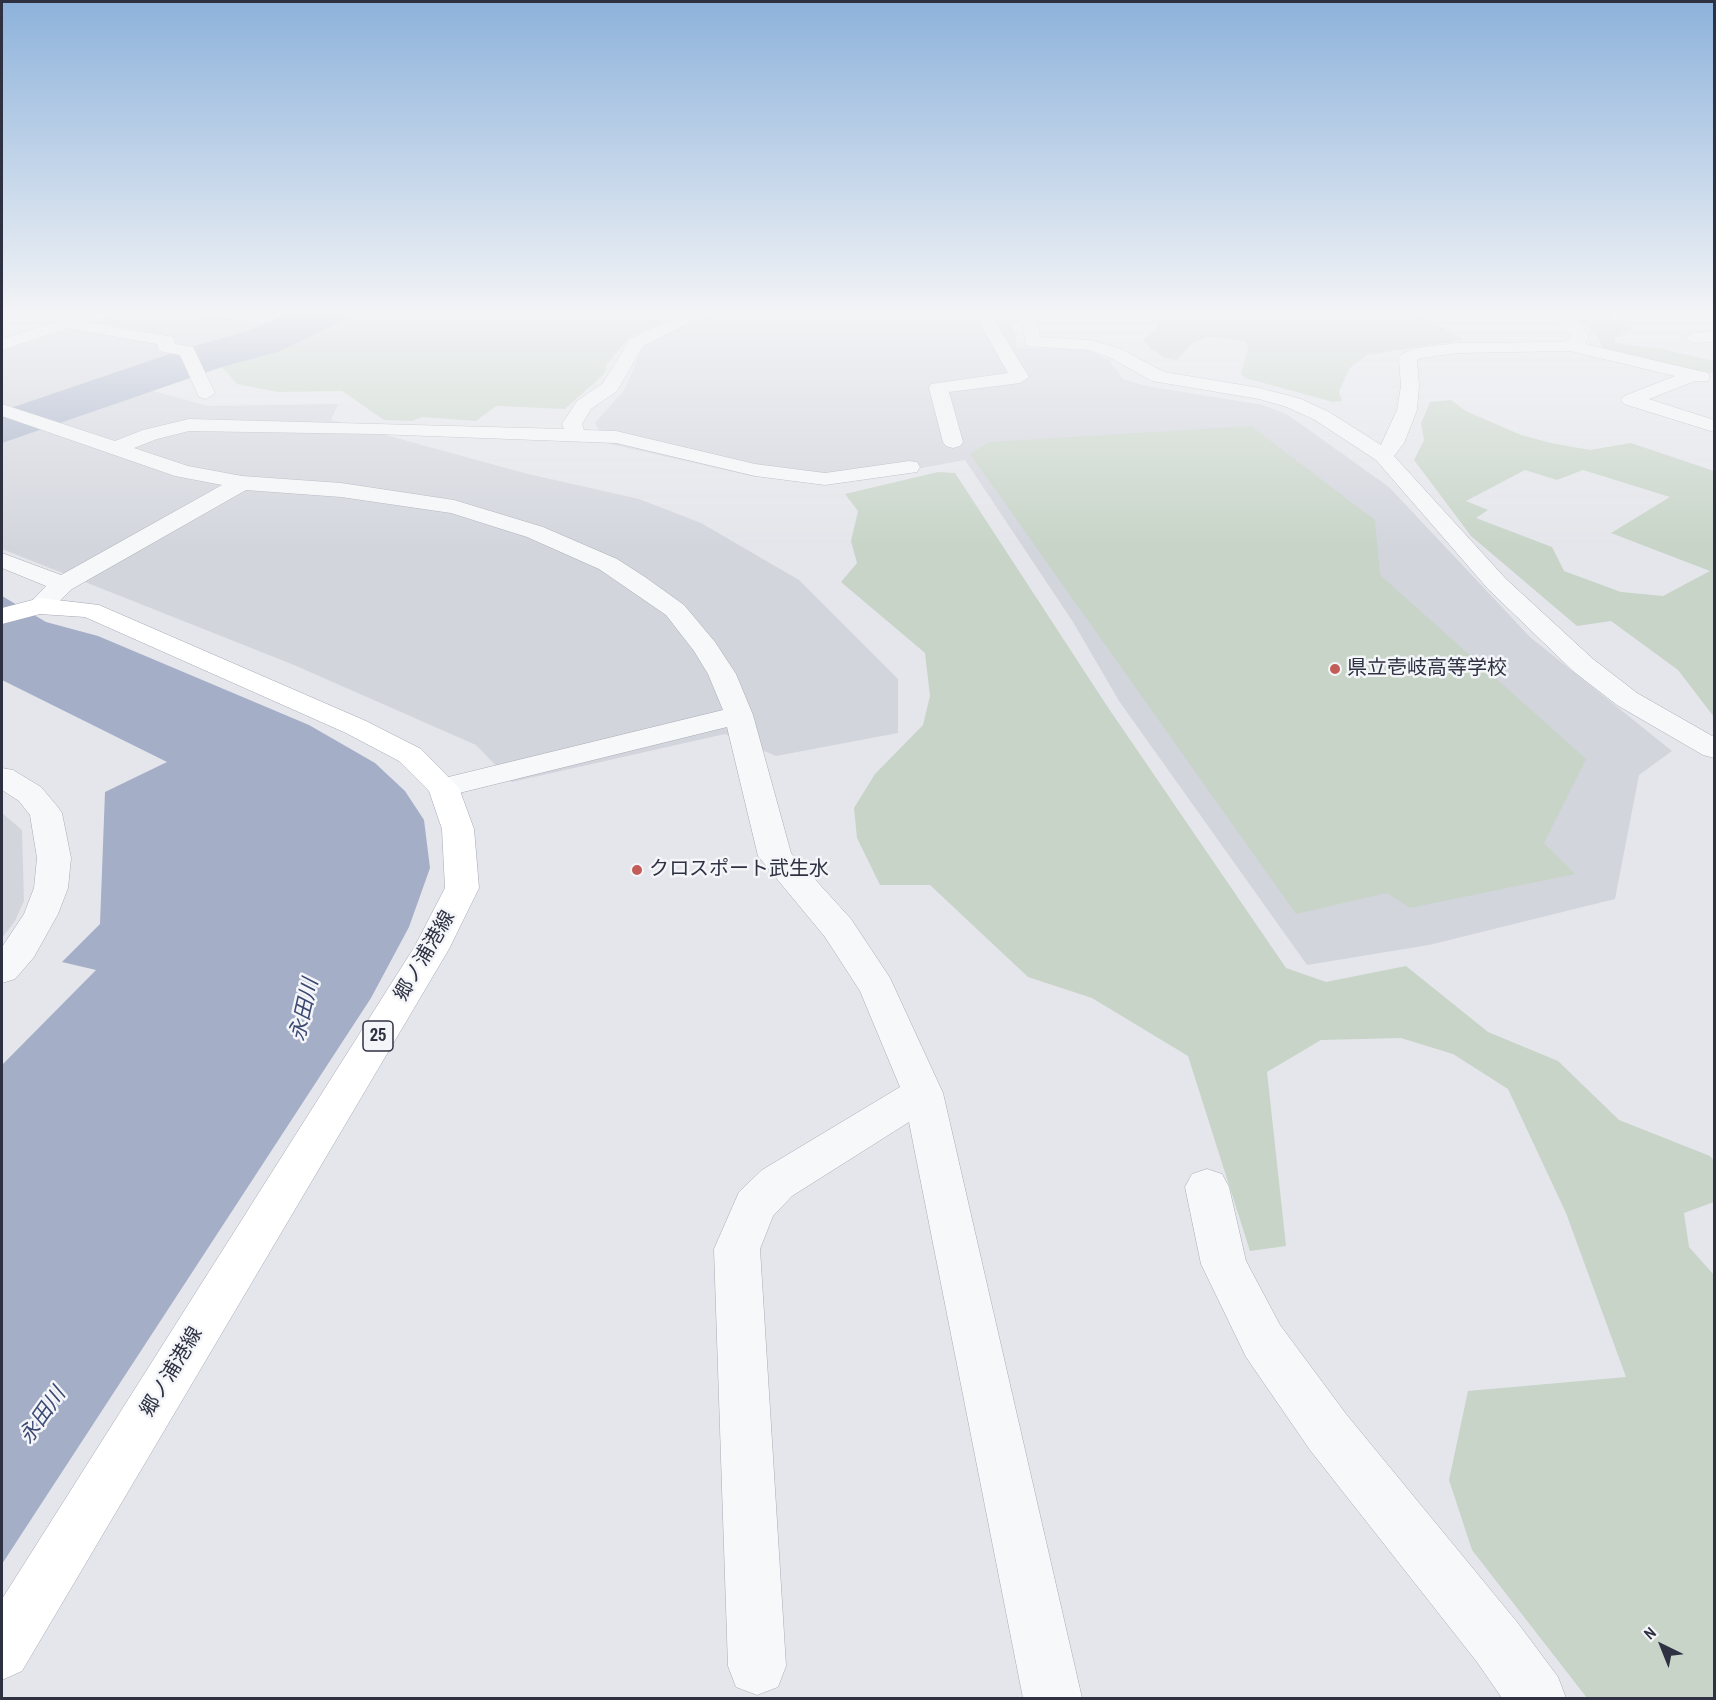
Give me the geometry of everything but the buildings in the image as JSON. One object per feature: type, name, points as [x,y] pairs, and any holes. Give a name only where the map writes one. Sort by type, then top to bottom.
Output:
[{"type":"main road","name":"郷ノ浦港線","points":[[2,616],[52,595],[356,727],[410,754],[443,788],[458,829],[462,888],[436,939],[2,1651]]},
{"type":"street","points":[[577,436],[573,424],[584,405],[605,390]]},
{"type":"street","points":[[939,390],[953,442]]},
{"type":"street","points":[[1238,390],[1294,403],[1322,416],[1383,456],[1497,584],[1583,665],[1626,699],[1714,749]]},
{"type":"street","points":[[1383,456],[1395,443],[1407,410],[1409,390]]},
{"type":"street","points":[[1655,390],[1631,400],[1714,426]]},
{"type":"street","points":[[18,415],[183,471],[242,483],[341,490],[454,507],[535,532],[608,564],[675,610],[706,648],[722,674],[739,715],[775,856],[838,928],[877,988],[924,1094],[1053,1698]]},
{"type":"street","points":[[116,448],[150,434],[189,425],[376,428],[616,437],[783,475],[825,479],[909,467]]},
{"type":"street","points":[[2,560],[52,595],[242,483]]},
{"type":"street","points":[[443,788],[739,715]]},
{"type":"street","points":[[2,777],[30,794],[46,813],[54,858],[51,888],[41,914],[21,948],[2,970]]},
{"type":"street","points":[[757,1666],[737,1249],[755,1204],[777,1184],[924,1094]]},
{"type":"street","points":[[1207,1187],[1224,1263],[1263,1341],[1328,1432],[1497,1642],[1537,1698]]},
{"type":"shaded area","points":[[2,390],[91,390],[2,422]]},
{"type":"shaded area","points":[[123,390],[151,390],[208,406],[338,404],[331,420],[524,473],[639,499],[701,523],[799,580],[898,679],[898,733],[776,756],[725,734],[512,782],[476,745],[294,665],[2,549],[2,435]]},
{"type":"shaded area","name":"県立壱岐高等学校","points":[[624,390],[1173,390],[1263,405],[1288,415],[1389,487],[1530,637],[1672,751],[1639,775],[1615,899],[1429,945],[1307,965],[1119,701],[1073,622],[965,460],[835,484],[751,476],[606,443],[595,423]]},
{"type":"shaded area","points":[[2,813],[22,830],[24,901],[15,921],[2,938]]},
{"type":"green space","points":[[269,390],[586,390],[565,409],[496,406],[476,421],[422,417],[412,421],[384,420],[342,391]]},
{"type":"green space","points":[[1290,390],[1339,390],[1342,401],[1333,402]]},
{"type":"green space","points":[[1451,400],[1466,411],[1521,435],[1551,443],[1590,450],[1631,443],[1714,471],[1714,717],[1678,670],[1611,621],[1577,626],[1471,536],[1414,460],[1424,440],[1421,423],[1430,402]],"holes":[[[1525,470],[1557,480],[1583,470],[1670,497],[1611,533],[1710,571],[1663,596],[1621,592],[1564,571],[1552,547],[1476,518],[1488,510],[1466,501]]]},
{"type":"green space","points":[[1251,426],[1375,520],[1380,575],[1586,759],[1544,843],[1575,874],[1410,908],[1387,893],[1296,914],[970,454],[990,442]]},
{"type":"green space","points":[[938,472],[955,473],[1107,706],[1286,968],[1326,982],[1406,966],[1488,1032],[1558,1061],[1619,1120],[1710,1156],[1714,1161],[1714,1202],[1684,1213],[1689,1247],[1714,1275],[1714,1698],[1587,1698],[1472,1550],[1449,1480],[1468,1391],[1626,1377],[1566,1213],[1508,1089],[1453,1054],[1401,1038],[1321,1040],[1267,1072],[1286,1246],[1250,1251],[1188,1056],[1092,998],[1028,977],[930,885],[880,885],[857,838],[854,808],[875,774],[923,725],[930,696],[925,653],[841,582],[857,563],[851,541],[858,511],[845,494]]},
{"type":"water","points":[[2,596],[46,622],[98,636],[309,725],[375,763],[405,791],[424,820],[430,868],[409,927],[371,998],[2,1564],[2,1065],[96,970],[62,962],[100,924],[105,792],[167,762],[2,680]]},
{"type":"waterway","name":"永田川","points":[[2,428],[110,390]]},
{"type":"place","name":"県立壱岐高等学校","points":[[1335,669]]},
{"type":"place","name":"クロスポート武生水","points":[[637,870]]}]
